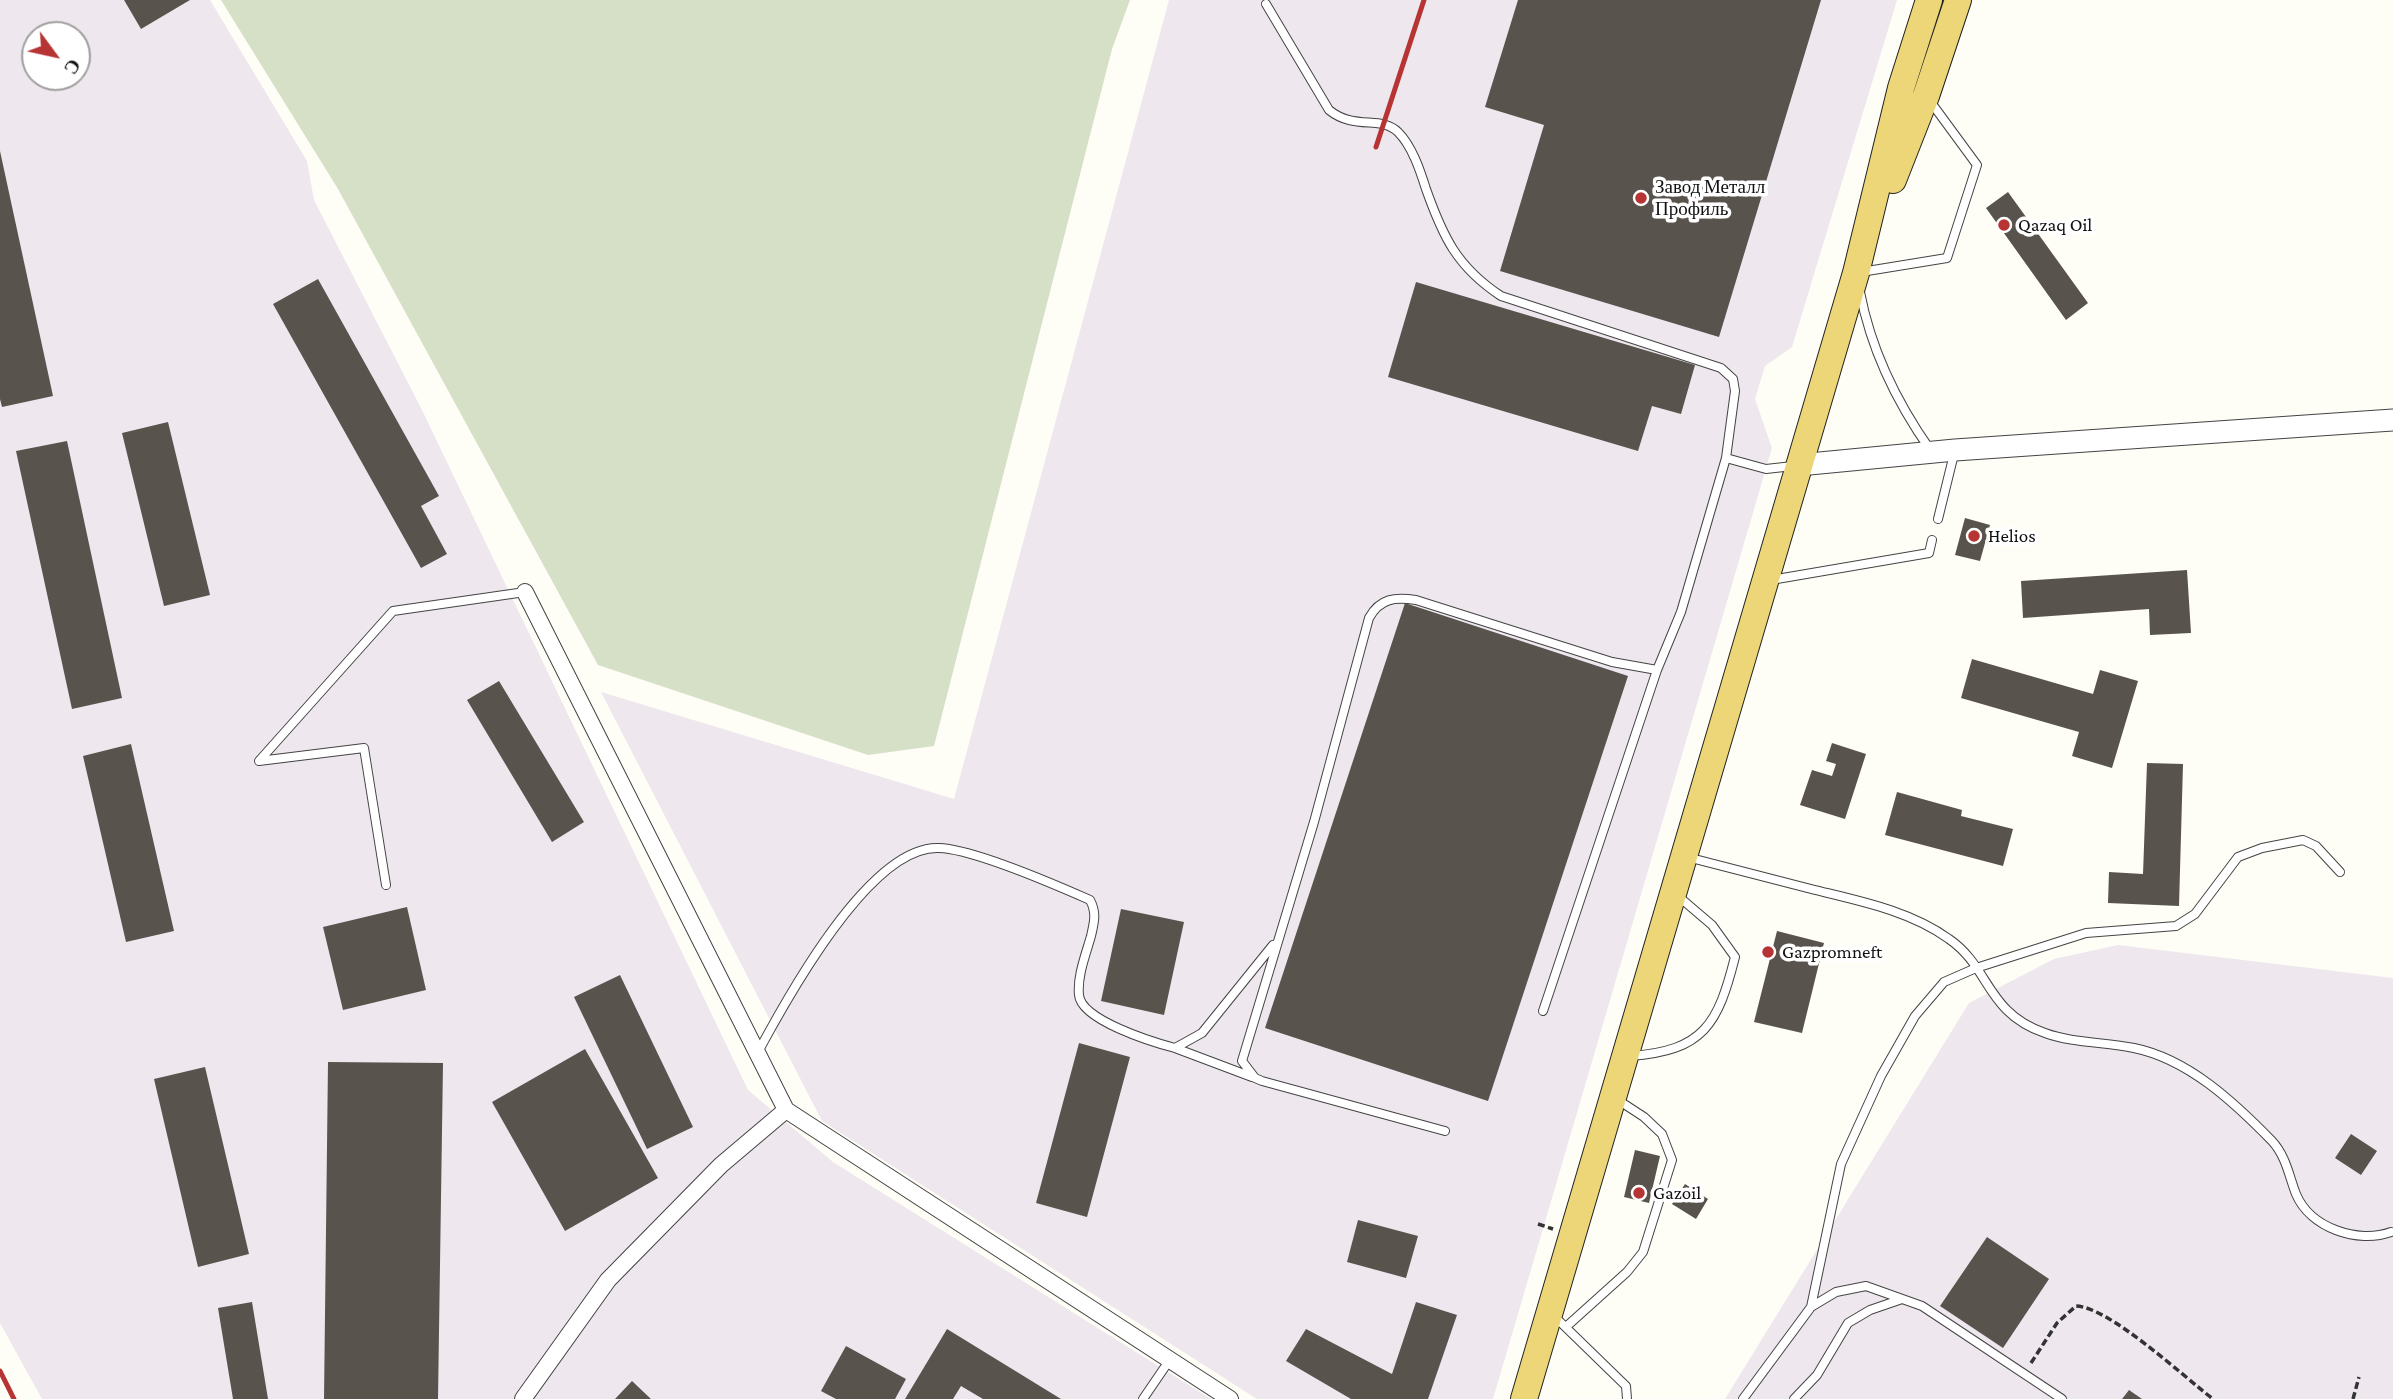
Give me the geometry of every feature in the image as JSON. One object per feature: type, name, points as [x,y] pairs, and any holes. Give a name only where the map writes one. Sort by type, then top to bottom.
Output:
[{"type":"main road","points":[[1524,1399],[1558,1319],[1612,1097],[1856,273],[1901,88],[1929,0]]},
{"type":"main road","points":[[1856,273],[1926,96],[1958,0]]},
{"type":"street","points":[[1800,465],[1955,450],[2393,420]]},
{"type":"street","points":[[525,592],[756,1056],[786,1110],[1171,1358],[1230,1399]]},
{"type":"street","points":[[523,1399],[608,1280],[721,1165],[786,1110]]},
{"type":"lane","points":[[1266,4],[1329,110],[1342,121],[1384,123],[1396,129],[1405,140],[1455,257],[1484,284],[1501,296],[1721,368],[1730,374],[1735,391],[1727,458],[1681,612],[1657,670],[1543,1011]]},
{"type":"lane","points":[[1926,96],[1977,165],[1947,258],[1856,273],[1866,327],[1903,411],[1931,452]]},
{"type":"lane","points":[[1938,519],[1955,450]]},
{"type":"lane","points":[[1727,458],[1766,470],[1800,465]]},
{"type":"lane","points":[[1765,582],[1929,553],[1932,540]]},
{"type":"lane","points":[[386,885],[364,748],[259,761],[393,611],[525,592]]},
{"type":"lane","points":[[1255,1078],[1242,1061],[1243,1051],[1314,822],[1369,618],[1375,607],[1394,598],[1416,600],[1612,662],[1657,670]]},
{"type":"lane","points":[[1811,1307],[1841,1164],[1881,1076],[1915,1017],[1944,982],[1976,968],[2086,933],[2176,926],[2195,914],[2238,857],[2288,841],[2303,840],[2316,846],[2340,872]]},
{"type":"lane","points":[[756,1056],[793,988],[863,891],[902,858],[920,850],[939,848],[965,853],[1090,900],[1095,909],[1094,922],[1079,982],[1083,1006],[1101,1020],[1255,1078],[1445,1131]]},
{"type":"lane","points":[[1684,856],[1862,902],[1922,922],[1950,939],[1976,968],[1990,994],[2003,1008],[2045,1033],[2135,1048],[2168,1058],[2235,1106],[2275,1144],[2289,1169],[2297,1196],[2311,1214],[2334,1229],[2356,1236],[2378,1237],[2391,1232]]},
{"type":"lane","points":[[1624,1057],[1653,1055],[1694,1042],[1724,1003],[1735,957],[1712,925],[1673,892]]},
{"type":"lane","points":[[1175,1048],[1202,1033],[1277,940]]},
{"type":"lane","points":[[1612,1097],[1644,1117],[1662,1134],[1672,1160],[1643,1252],[1627,1272],[1558,1319],[1626,1386],[1627,1399]]},
{"type":"lane","points":[[1743,1399],[1811,1307],[1836,1292],[1866,1286],[1922,1306],[2062,1399]]},
{"type":"lane","points":[[1794,1399],[1817,1375],[1848,1323],[1870,1310],[1902,1299]]},
{"type":"lane","points":[[1143,1399],[1171,1358]]},
{"type":"path","points":[[2024,1374],[2057,1323],[2076,1306],[2089,1306],[2109,1317],[2213,1399]]},
{"type":"path","points":[[2353,1399],[2360,1377]]},
{"type":"shaded area","points":[[0,0],[210,0],[307,161],[314,200],[422,410],[748,1090],[833,1162],[1211,1399],[42,1399],[0,1323]]},
{"type":"shaded area","points":[[1169,0],[1897,0],[1792,347],[1765,366],[1755,399],[1772,448],[1493,1399],[1257,1399],[822,1121],[601,692],[954,799]]},
{"type":"shaded area","points":[[2118,945],[2393,978],[2393,1399],[1725,1399],[1969,1003],[2054,959]]},
{"type":"green space","points":[[221,0],[1130,0],[1112,49],[934,746],[868,755],[598,665],[338,189]]},
{"type":"building","points":[[124,0],[190,0],[141,29]]},
{"type":"building","name":"Завод Металл Профиль","points":[[1518,0],[1821,0],[1719,337],[1500,271],[1544,125],[1485,107]]},
{"type":"building","points":[[0,151],[53,396],[2,407],[0,399]]},
{"type":"building","points":[[2008,192],[2088,303],[2066,320],[1986,208]]},
{"type":"building","points":[[318,279],[439,496],[421,506],[447,554],[421,568],[273,304]]},
{"type":"building","points":[[1416,282],[1695,365],[1681,414],[1652,406],[1638,451],[1388,377]]},
{"type":"building","points":[[168,422],[210,595],[164,606],[122,433]]},
{"type":"building","points":[[67,441],[122,698],[72,709],[16,451]]},
{"type":"building","name":"Helios","points":[[1965,518],[1990,525],[1980,561],[1955,555]]},
{"type":"building","points":[[2187,570],[2191,633],[2150,635],[2149,609],[2023,618],[2021,581]]},
{"type":"building","points":[[1405,603],[1628,676],[1488,1101],[1265,1028]]},
{"type":"building","points":[[1972,659],[2093,694],[2100,670],[2138,681],[2112,768],[2072,756],[2079,732],[1961,698]]},
{"type":"building","points":[[499,681],[584,822],[552,842],[467,700]]},
{"type":"building","points":[[1832,743],[1866,754],[1845,819],[1800,805],[1812,770],[1832,776],[1836,764],[1826,761]]},
{"type":"building","points":[[131,744],[174,931],[126,942],[83,756]]},
{"type":"building","points":[[2147,763],[2183,764],[2179,906],[2108,903],[2109,872],[2143,874]]},
{"type":"building","points":[[1897,792],[1962,810],[1961,816],[2013,829],[2003,866],[1885,835]]},
{"type":"building","points":[[407,907],[426,990],[343,1010],[323,927]]},
{"type":"building","points":[[1121,909],[1184,922],[1164,1015],[1101,1001]]},
{"type":"building","points":[[1777,931],[1824,943],[1802,1033],[1754,1022]]},
{"type":"building","points":[[620,975],[693,1127],[647,1149],[574,997]]},
{"type":"building","points":[[1079,1043],[1130,1057],[1087,1217],[1036,1203]]},
{"type":"building","points":[[585,1049],[658,1178],[565,1231],[492,1102]]},
{"type":"building","points":[[328,1062],[443,1063],[438,1399],[324,1399]]},
{"type":"building","points":[[205,1067],[249,1254],[198,1267],[154,1079]]},
{"type":"building","points":[[2351,1134],[2377,1151],[2361,1175],[2335,1158]]},
{"type":"building","points":[[1635,1150],[1660,1156],[1649,1203],[1624,1197]]},
{"type":"building","points":[[1685,1184],[1708,1199],[1696,1219],[1672,1204]]},
{"type":"building","points":[[1358,1220],[1418,1236],[1406,1278],[1347,1262]]},
{"type":"building","points":[[1987,1237],[2049,1279],[2003,1348],[1940,1306]]},
{"type":"building","points":[[252,1302],[268,1399],[233,1399],[218,1308]]},
{"type":"building","points":[[1416,1302],[1457,1315],[1428,1399],[1351,1399],[1286,1361],[1306,1329],[1392,1374]]},
{"type":"building","points":[[947,1329],[1061,1399],[983,1399],[961,1386],[953,1399],[905,1399]]},
{"type":"building","points":[[846,1346],[906,1379],[895,1399],[836,1399],[821,1391]]},
{"type":"building","points":[[632,1381],[651,1399],[615,1399]]},
{"type":"building","points":[[2129,1390],[2142,1399],[2122,1399]]},
{"type":"railway","points":[[1376,147],[1424,0]]},
{"type":"railway","points":[[0,1371],[14,1399]]},
{"type":"place","name":"Завод Металл Профиль","points":[[1641,198]]},
{"type":"place","name":"Qazaq Oil","points":[[2004,225]]},
{"type":"place","name":"Helios","points":[[1974,536]]},
{"type":"place","name":"Gazpromneft","points":[[1768,952]]},
{"type":"place","name":"Gazoil","points":[[1639,1193]]}]
